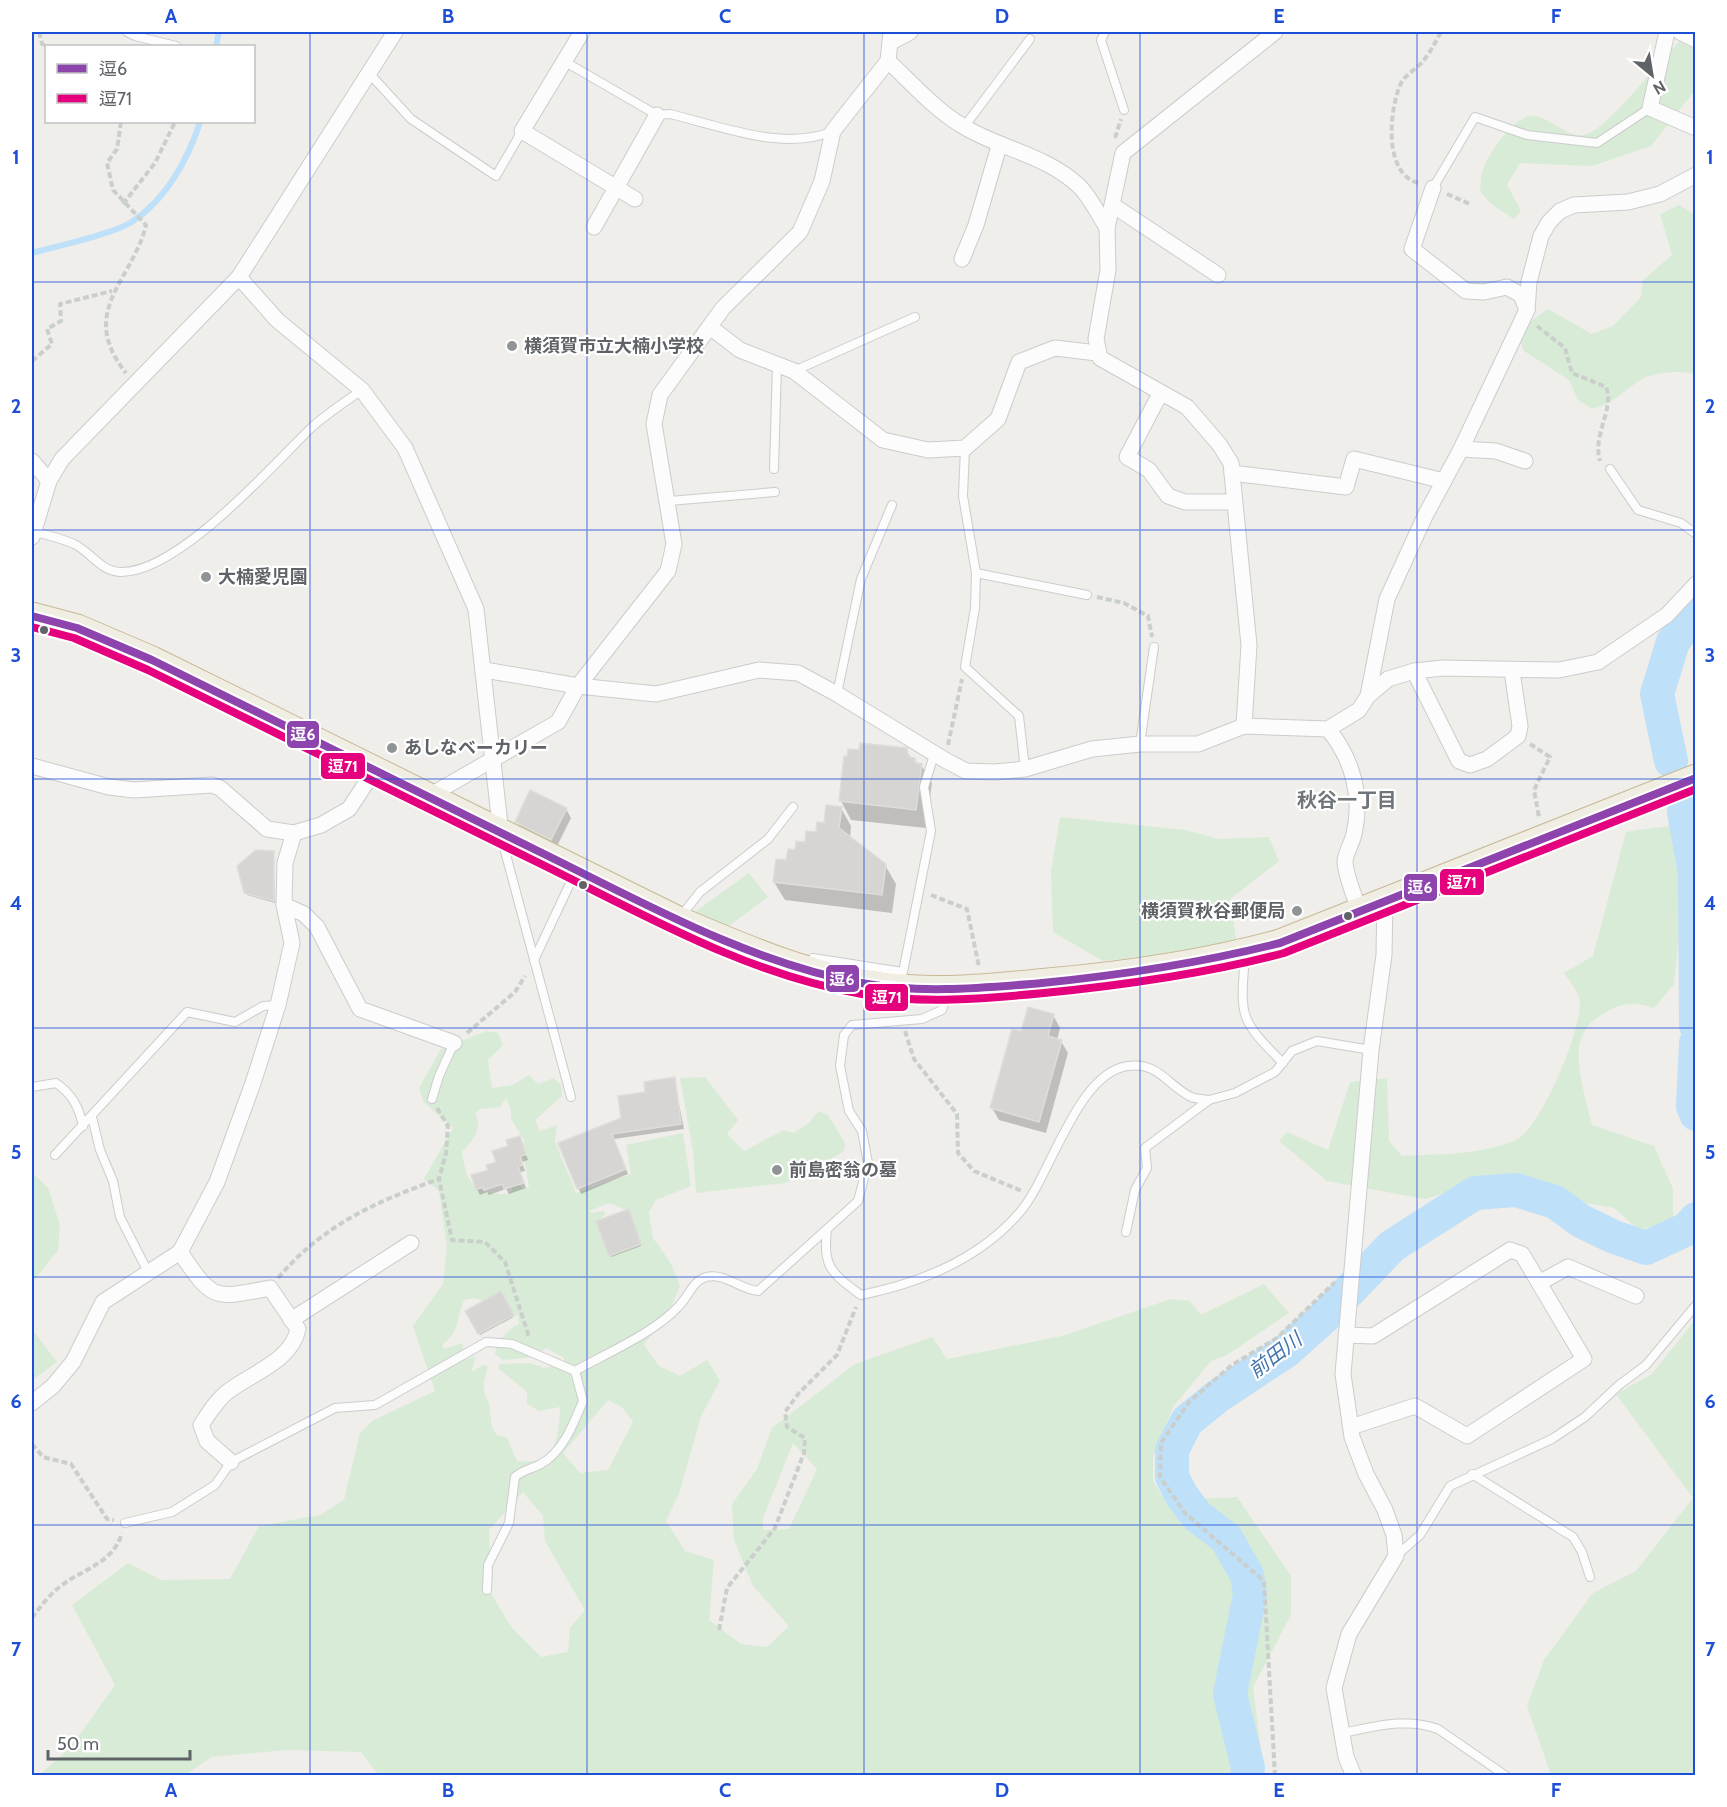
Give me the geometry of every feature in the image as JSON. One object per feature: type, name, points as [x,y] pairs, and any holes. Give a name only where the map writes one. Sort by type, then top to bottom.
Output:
[{"type":"highway","points":[[32,616],[77,628],[152,660],[429,796],[501,834],[577,868],[678,920],[764,956],[821,974],[889,987],[983,989],[1100,977],[1245,952],[1280,943],[1385,899],[1695,778]]},
{"type":"street","points":[[33,534],[49,481],[62,459],[77,440],[239,277],[395,32]]},
{"type":"street","points":[[582,32],[562,60],[522,131],[635,199]]},
{"type":"street","points":[[429,796],[558,722],[578,686],[668,571],[674,544],[669,501],[654,424],[660,395],[723,308],[800,232],[822,181],[833,131],[888,61],[891,37],[910,32]]},
{"type":"street","points":[[1244,726],[1248,645],[1231,462],[1219,444],[1186,407],[1100,358],[1097,353],[1096,339],[1108,270],[1107,228],[1114,206],[1123,153],[1275,32]]},
{"type":"street","points":[[1667,32],[1650,108],[1695,128]]},
{"type":"street","points":[[1680,32],[1695,40]]},
{"type":"street","points":[[888,61],[964,127],[999,146],[1016,149],[1051,164],[1081,187],[1107,228]]},
{"type":"street","points":[[594,227],[657,115]]},
{"type":"street","points":[[962,259],[976,225],[999,146]]},
{"type":"street","points":[[1368,696],[1388,599],[1526,313],[1529,282],[1541,236],[1549,222],[1560,211],[1574,205],[1628,202],[1660,194],[1695,175]]},
{"type":"street","points":[[1434,188],[1412,249],[1466,291],[1484,292],[1507,287],[1521,295],[1526,313]]},
{"type":"street","points":[[1114,206],[1218,275]]},
{"type":"street","points":[[239,277],[278,320],[362,390],[405,448],[476,609],[485,670],[492,761],[501,834]]},
{"type":"street","points":[[710,327],[740,350],[777,362],[794,371],[883,440],[928,450],[965,448],[998,419],[1019,362],[1055,348],[1097,353]]},
{"type":"street","points":[[1161,394],[1127,457],[1149,470],[1168,496],[1185,502],[1234,502]]},
{"type":"street","points":[[1461,449],[1496,451],[1525,461]]},
{"type":"street","points":[[1232,473],[1346,487],[1354,459],[1444,480]]},
{"type":"street","points":[[32,461],[49,481]]},
{"type":"street","points":[[485,670],[578,686],[656,694],[759,670],[798,673],[837,693],[939,758],[966,771],[995,772],[1024,769],[1092,749],[1140,744],[1198,744],[1244,726],[1328,729],[1359,710],[1368,696],[1388,679],[1414,671],[1443,668],[1512,671],[1559,670],[1598,662],[1667,615],[1695,584]]},
{"type":"street","points":[[1414,671],[1459,761],[1470,765],[1487,759],[1518,736],[1520,726],[1512,671]]},
{"type":"street","points":[[1328,729],[1342,746],[1353,776],[1357,809],[1354,834],[1345,861],[1359,910]]},
{"type":"street","points":[[32,766],[110,787],[134,790],[212,785],[220,788],[267,829],[294,833],[321,825],[349,809],[374,771]]},
{"type":"street","points":[[32,1403],[53,1386],[73,1362],[103,1302],[180,1252],[217,1182],[278,1005],[292,943],[284,905],[285,862],[294,833]]},
{"type":"street","points":[[1354,1776],[1346,1757],[1334,1688],[1349,1634],[1395,1556],[1394,1535],[1385,1510],[1366,1474],[1351,1426],[1343,1374],[1371,1050],[1384,955],[1385,899]]},
{"type":"street","points":[[284,905],[304,914],[317,927],[360,1009],[454,1043]]},
{"type":"street","points":[[291,1320],[411,1243]]},
{"type":"street","points":[[1346,1335],[1373,1336],[1510,1250],[1522,1254],[1584,1359],[1467,1436],[1415,1406],[1351,1426]]},
{"type":"street","points":[[180,1252],[199,1280],[214,1295],[229,1296],[270,1288],[298,1329],[296,1339],[280,1358],[228,1391],[201,1425],[207,1442],[231,1462]]},
{"type":"street","points":[[1539,1283],[1568,1267],[1636,1296]]},
{"type":"lane","points":[[127,32],[172,45]]},
{"type":"lane","points":[[1105,32],[1101,40],[1124,110]]},
{"type":"lane","points":[[964,127],[1030,39]]},
{"type":"lane","points":[[562,60],[657,115],[670,114],[756,135],[802,139],[818,137],[833,131]]},
{"type":"lane","points":[[368,72],[411,118],[496,176],[522,131]]},
{"type":"lane","points":[[1434,188],[1475,117],[1527,135],[1597,143],[1650,108]]},
{"type":"lane","points":[[794,371],[915,317]]},
{"type":"lane","points":[[774,469],[777,362]]},
{"type":"lane","points":[[33,534],[76,545],[108,570],[136,570],[161,561],[206,528],[273,468],[313,426],[362,390]]},
{"type":"lane","points":[[965,448],[963,496],[976,573],[975,608],[965,666],[1019,716],[1024,769]]},
{"type":"lane","points":[[1610,469],[1638,510],[1681,522],[1695,534]]},
{"type":"lane","points":[[669,501],[775,492]]},
{"type":"lane","points":[[837,693],[861,579],[892,505]]},
{"type":"lane","points":[[976,573],[1087,595]]},
{"type":"lane","points":[[1140,744],[1154,647]]},
{"type":"lane","points":[[793,965],[810,958],[903,972],[931,831],[925,779],[939,758]]},
{"type":"lane","points":[[678,920],[700,892],[768,839],[793,807]]},
{"type":"lane","points":[[501,834],[571,1097]]},
{"type":"lane","points":[[534,960],[577,868]]},
{"type":"lane","points":[[1245,952],[1242,999],[1245,1020],[1257,1037],[1283,1063]]},
{"type":"lane","points":[[575,1371],[656,1324],[679,1307],[692,1287],[705,1277],[718,1276],[749,1291],[759,1291],[858,1201],[868,1163],[862,1131],[849,1111],[840,1066],[844,1035],[852,1025],[922,1018],[942,1010],[949,990]]},
{"type":"lane","points":[[55,1155],[187,1012],[234,1022],[262,1006],[278,1005]]},
{"type":"lane","points":[[1126,1232],[1135,1190],[1148,1168],[1145,1148],[1209,1100],[1234,1093],[1275,1072],[1292,1051],[1317,1041],[1371,1050]]},
{"type":"lane","points":[[432,1099],[438,1076],[454,1043]]},
{"type":"lane","points":[[827,1228],[824,1255],[832,1271],[861,1295],[912,1282],[948,1267],[986,1243],[1019,1214],[1034,1195],[1054,1150],[1088,1094],[1104,1077],[1127,1066],[1151,1067],[1192,1097],[1209,1100]]},
{"type":"lane","points":[[32,1087],[56,1083],[68,1090],[79,1109],[83,1126]]},
{"type":"lane","points":[[92,1117],[100,1150],[113,1181],[120,1217],[148,1272]]},
{"type":"lane","points":[[1395,1556],[1420,1535],[1450,1486],[1552,1439],[1585,1417],[1619,1385],[1646,1365],[1695,1305]]},
{"type":"lane","points":[[125,1523],[172,1512],[215,1485],[231,1462],[335,1408],[375,1405],[486,1342],[512,1344],[575,1371]]},
{"type":"lane","points":[[487,1590],[488,1565],[509,1523],[515,1476],[524,1469],[541,1464],[558,1450],[583,1401],[575,1371]]},
{"type":"lane","points":[[1472,1474],[1573,1537],[1590,1577]]},
{"type":"lane","points":[[1342,1734],[1394,1723],[1427,1725],[1445,1733],[1506,1776]]},
{"type":"path","points":[[39,32],[42,44],[45,45]]},
{"type":"path","points":[[1401,172],[1390,134],[1402,81],[1424,61],[1441,32]]},
{"type":"path","points":[[121,123],[117,149],[107,163],[113,190],[123,204],[144,220],[146,225],[130,262],[113,291],[106,314],[112,353],[134,383]]},
{"type":"path","points":[[123,204],[155,163],[175,123]]},
{"type":"path","points":[[32,362],[52,344],[47,329],[61,321],[60,304],[113,291]]},
{"type":"path","points":[[1526,313],[1565,348],[1572,373],[1606,387],[1610,396],[1600,426],[1597,452],[1600,461],[1610,469]]},
{"type":"path","points":[[1087,595],[1124,603],[1148,616],[1154,647]]},
{"type":"path","points":[[939,758],[965,666]]},
{"type":"path","points":[[1518,736],[1551,757],[1534,790],[1544,838]]},
{"type":"path","points":[[920,890],[967,909],[983,989]]},
{"type":"path","points":[[454,1043],[515,992],[534,960]]},
{"type":"path","points":[[902,1020],[914,1059],[957,1114],[958,1153],[974,1171],[1034,1195]]},
{"type":"path","points":[[432,1099],[448,1126],[446,1153],[439,1179],[452,1240],[485,1242],[505,1262],[531,1344],[541,1357]]},
{"type":"path","points":[[270,1288],[294,1259],[357,1212],[439,1179]]},
{"type":"path","points":[[1275,1776],[1264,1581],[1185,1513],[1160,1477],[1161,1443],[1189,1402],[1232,1365],[1277,1338],[1351,1266]]},
{"type":"path","points":[[719,1630],[727,1588],[775,1528],[804,1454],[805,1438],[787,1427],[785,1412],[799,1393],[837,1355],[861,1295]]},
{"type":"path","points":[[32,1444],[43,1457],[71,1464],[107,1519],[125,1523],[119,1543],[103,1560],[58,1588],[32,1618]]},
{"type":"green space","points":[[1680,41],[1695,49],[1695,93],[1651,146],[1592,166],[1520,163],[1507,185],[1521,211],[1514,219],[1491,204],[1480,191],[1481,175],[1489,156],[1519,121],[1535,116],[1575,135],[1590,133],[1610,118]]},
{"type":"green space","points":[[1679,205],[1695,215],[1695,374],[1677,372],[1649,376],[1607,403],[1592,409],[1578,400],[1569,380],[1524,351],[1520,341],[1523,327],[1548,309],[1592,334],[1613,326],[1641,297],[1643,280],[1672,255],[1660,214]]},
{"type":"green space","points":[[1060,817],[1185,830],[1219,839],[1269,837],[1279,861],[1230,899],[1237,945],[1103,961],[1053,932],[1051,871]]},
{"type":"green space","points":[[1675,825],[1686,865],[1674,984],[1654,1008],[1636,1004],[1624,1005],[1596,1019],[1583,1034],[1579,1054],[1581,1079],[1592,1125],[1654,1146],[1673,1189],[1673,1222],[1639,1230],[1614,1208],[1585,1203],[1495,1177],[1425,1199],[1327,1181],[1279,1141],[1287,1132],[1328,1150],[1350,1082],[1387,1078],[1389,1141],[1402,1156],[1474,1151],[1516,1140],[1526,1132],[1537,1117],[1569,1050],[1580,1009],[1579,997],[1564,973],[1593,956],[1626,832]]},
{"type":"green space","points":[[749,873],[768,897],[722,931],[689,916]]},
{"type":"green space","points":[[487,1031],[498,1033],[503,1045],[488,1060],[492,1088],[513,1085],[529,1075],[538,1084],[554,1078],[561,1085],[562,1096],[535,1120],[540,1131],[557,1125],[555,1142],[576,1193],[631,1174],[626,1145],[683,1133],[691,1186],[656,1200],[649,1212],[653,1238],[670,1262],[680,1286],[672,1305],[644,1345],[659,1366],[680,1376],[707,1360],[720,1381],[701,1416],[679,1494],[666,1521],[685,1551],[714,1560],[709,1620],[741,1644],[767,1647],[789,1626],[753,1586],[734,1540],[732,1504],[757,1469],[772,1428],[855,1364],[932,1337],[947,1359],[1062,1336],[1171,1299],[1190,1301],[1201,1315],[1264,1284],[1289,1313],[1227,1355],[1211,1361],[1173,1407],[1153,1456],[1153,1481],[1162,1496],[1198,1499],[1237,1497],[1291,1576],[1291,1615],[1253,1687],[1264,1775],[379,1776],[361,1752],[286,1750],[212,1757],[185,1775],[38,1776],[70,1748],[115,1685],[72,1605],[128,1563],[161,1580],[230,1579],[259,1526],[320,1515],[344,1500],[360,1433],[372,1421],[435,1391],[413,1326],[443,1284],[447,1247],[439,1191],[424,1179],[453,1128],[424,1102],[419,1088],[441,1049]],"holes":[[[506,1098],[511,1110],[511,1119],[524,1140],[523,1153],[529,1187],[524,1189],[512,1185],[512,1190],[507,1194],[487,1192],[474,1185],[466,1171],[462,1151],[476,1134],[478,1124],[475,1113],[481,1109],[500,1107]],[[609,1203],[629,1209],[641,1244],[609,1255],[596,1221],[605,1215],[604,1211],[592,1213],[589,1211]],[[474,1298],[487,1301],[498,1322],[504,1323],[518,1315],[519,1324],[504,1336],[496,1349],[495,1354],[503,1360],[534,1357],[546,1348],[564,1358],[564,1363],[544,1368],[530,1363],[500,1364],[498,1368],[527,1392],[527,1404],[539,1411],[560,1407],[558,1430],[553,1448],[540,1459],[517,1461],[507,1438],[497,1435],[492,1427],[489,1404],[484,1392],[488,1366],[484,1365],[471,1372],[476,1356],[461,1361],[463,1343],[443,1349],[443,1344],[453,1334],[464,1300]],[[608,1400],[623,1408],[633,1422],[608,1470],[580,1473],[563,1453]],[[793,1443],[817,1469],[789,1529],[763,1530],[763,1518]],[[523,1492],[543,1516],[545,1541],[585,1610],[570,1628],[568,1652],[541,1657],[512,1628],[491,1594],[489,1530]]]},
{"type":"green space","points":[[705,1077],[738,1120],[727,1134],[744,1151],[784,1130],[794,1133],[809,1123],[819,1111],[828,1115],[845,1143],[844,1151],[803,1176],[785,1183],[696,1193],[693,1151],[680,1078]]},
{"type":"green space","points":[[32,1172],[48,1188],[60,1225],[58,1250],[32,1283]]},
{"type":"green space","points":[[1695,1320],[1695,1775],[1551,1775],[1527,1706],[1544,1660],[1593,1593],[1636,1571],[1693,1498],[1616,1394],[1652,1374]]},
{"type":"green space","points":[[32,1329],[57,1362],[32,1380]]},
{"type":"building","points":[[860,743],[907,748],[908,757],[915,758],[915,763],[922,764],[916,810],[839,801],[844,756],[847,756],[848,749],[859,750]]},
{"type":"building","points":[[530,790],[567,808],[551,840],[515,822]]},
{"type":"building","points":[[826,805],[842,807],[839,828],[886,864],[882,895],[773,882],[776,859],[786,860],[788,849],[795,850],[796,841],[805,842],[806,831],[816,832],[817,822],[824,823]]},
{"type":"building","points":[[256,850],[274,851],[274,901],[244,893],[237,866]]},
{"type":"building","points":[[1028,1007],[1054,1014],[1048,1036],[1062,1040],[1039,1122],[990,1108],[1012,1029],[1021,1031]]},
{"type":"building","points":[[675,1077],[681,1124],[612,1134],[626,1169],[577,1189],[558,1143],[621,1118],[618,1096],[645,1092],[644,1082]]},
{"type":"building","points":[[520,1136],[526,1155],[520,1156],[523,1165],[518,1166],[524,1183],[504,1189],[503,1184],[476,1190],[471,1175],[488,1170],[486,1165],[496,1162],[492,1151],[508,1146],[506,1140]]},
{"type":"building","points":[[629,1209],[641,1244],[609,1256],[596,1221]]},
{"type":"building","points":[[501,1291],[514,1315],[478,1334],[465,1311]]},
{"type":"waterway","points":[[216,45],[219,32]]},
{"type":"waterway","points":[[32,253],[109,232],[130,223],[143,214],[174,178],[189,151],[200,123]]},
{"type":"waterway","name":"前田川","points":[[1671,761],[1657,694],[1673,642],[1696,610]]},
{"type":"waterway","name":"前田川","points":[[1684,812],[1695,873],[1696,1026]]},
{"type":"waterway","name":"前田川","points":[[1696,1043],[1693,1106],[1696,1114]]},
{"type":"waterway","name":"前田川","points":[[1247,1776],[1248,1768],[1230,1694],[1250,1594],[1247,1575],[1226,1538],[1197,1516],[1182,1496],[1172,1477],[1172,1450],[1187,1421],[1218,1396],[1286,1351],[1324,1317],[1392,1246],[1475,1193],[1516,1190],[1555,1202],[1581,1221],[1614,1237],[1646,1248],[1687,1229],[1696,1219]]},
{"type":"transit line","name":"逗6","points":[[32,616],[77,628],[152,660],[697,929],[778,961],[861,983],[884,986],[951,989],[1072,980],[1191,962],[1280,943],[1696,778]]},
{"type":"transit line","name":"逗71","points":[[32,627],[74,638],[148,670],[697,941],[778,973],[820,985],[885,997],[930,1000],[1074,990],[1195,973],[1284,953],[1696,789]]},
{"type":"place","name":"横須賀市立大楠小学校","points":[[512,346]]},
{"type":"place","name":"大楠愛児園","points":[[206,577]]},
{"type":"place","name":"あしなベーカリー","points":[[392,748]]},
{"type":"place","name":"横須賀秋谷郵便局","points":[[1297,911]]},
{"type":"place","name":"前島密翁の墓","points":[[777,1170]]},
{"type":"district","name":"秋谷一丁目","points":[[1347,800]]}]
